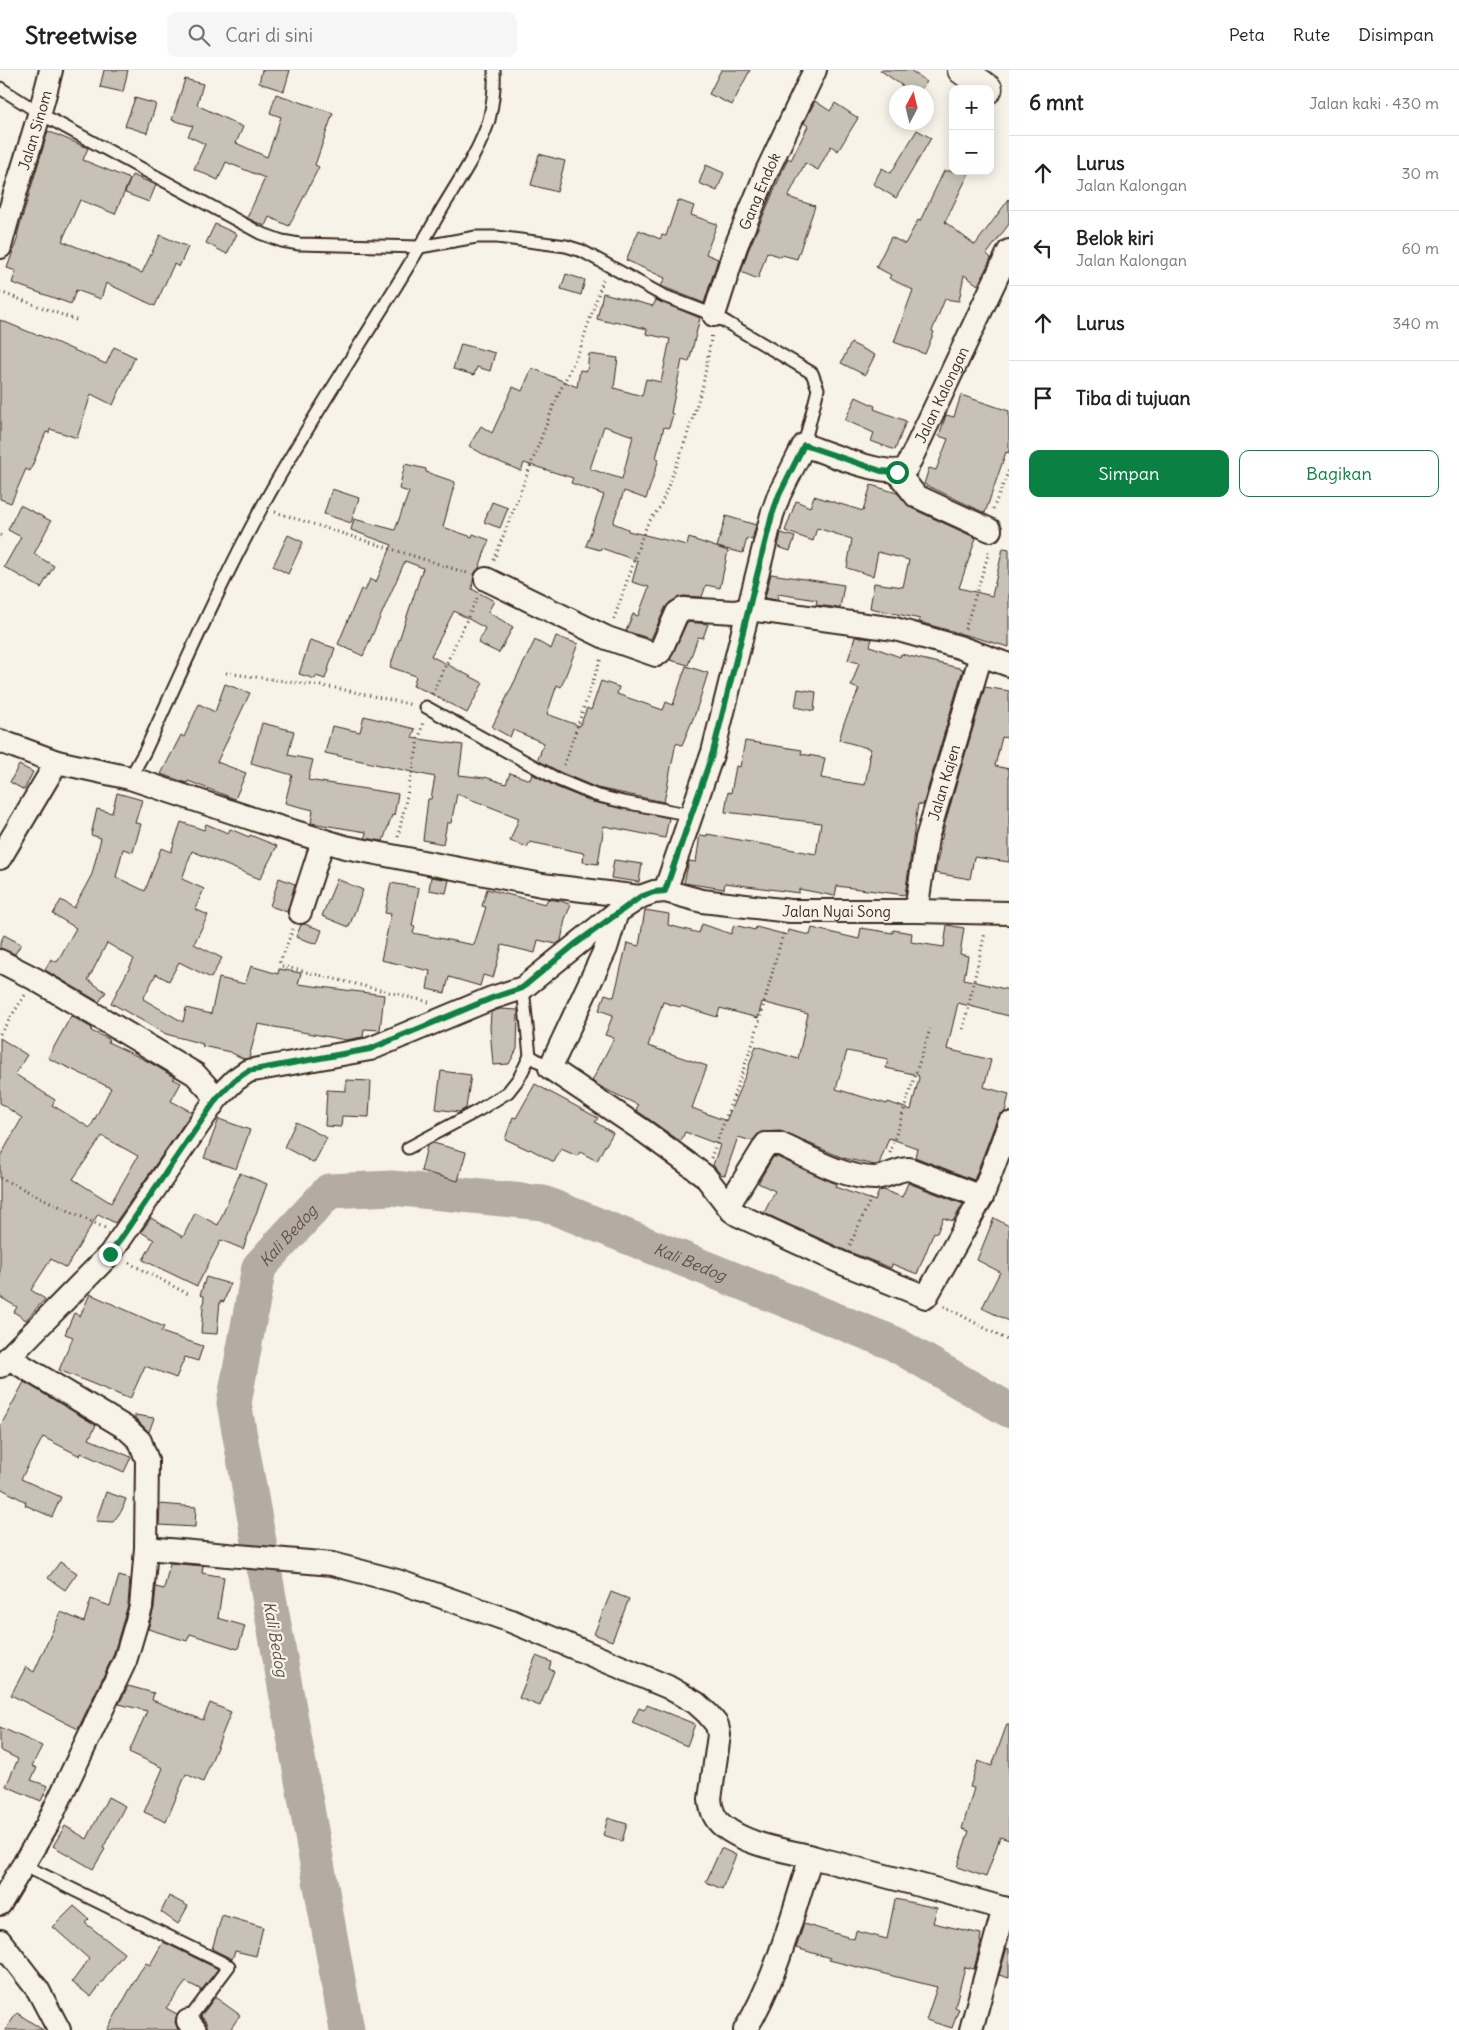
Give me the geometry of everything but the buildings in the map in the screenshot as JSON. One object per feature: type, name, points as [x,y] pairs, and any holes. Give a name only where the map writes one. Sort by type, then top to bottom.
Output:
[{"type":"main road","points":[[962,70],[983,85]]},
{"type":"main road","points":[[994,92],[1009,101]]},
{"type":"street","name":"Jalan Sinom","points":[[0,247],[3,223],[41,114],[51,70]]},
{"type":"street","name":"Gang Endok","points":[[714,315],[736,246],[767,171],[815,70]]},
{"type":"street","name":"Jalan Kalongan","points":[[897,472],[903,470],[909,464],[1002,287],[1009,251]]},
{"type":"street","points":[[195,1074],[248,1071],[370,1049],[492,998],[522,988],[617,912],[640,897],[654,892],[665,891],[713,752],[772,515],[779,495],[804,445],[881,471],[897,472],[916,496],[990,530]]},
{"type":"street","points":[[486,580],[607,638],[656,655],[660,652],[677,613],[683,609],[735,612],[749,609],[895,629],[959,646],[1009,665]]},
{"type":"street","name":"Jalan Kajen","points":[[916,910],[926,838],[981,655]]},
{"type":"street","points":[[0,741],[56,762],[130,778],[324,841],[394,857],[542,885],[640,897]]},
{"type":"street","points":[[0,858],[56,762]]},
{"type":"street","points":[[300,912],[324,841]]},
{"type":"street","name":"Jalan Nyai Song","points":[[665,891],[702,901],[790,910],[916,910],[999,913]]},
{"type":"street","points":[[617,912],[606,948],[550,1068],[645,1132],[705,1176],[738,1216],[842,1263],[926,1297],[982,1197],[1009,1124]]},
{"type":"street","points":[[0,961],[35,979],[195,1074],[217,1098]]},
{"type":"street","points":[[0,1904],[47,1825],[125,1661],[141,1607],[146,1548],[147,1460],[140,1441],[126,1428],[5,1362],[117,1245],[217,1098],[235,1080],[248,1071]]},
{"type":"street","points":[[728,1206],[766,1144],[773,1143],[780,1144],[834,1169],[862,1177],[881,1177],[898,1170],[909,1169],[982,1197]]},
{"type":"street","points":[[146,1548],[332,1564],[397,1581],[511,1621],[668,1687],[696,1703],[717,1725],[719,1735],[710,1799],[714,1817],[722,1825],[743,1837],[1006,1909],[971,2030]]},
{"type":"street","points":[[744,2030],[758,2008],[768,1984],[812,1857]]},
{"type":"street","points":[[0,1941],[38,1990],[59,2030]]},
{"type":"lane","points":[[130,778],[145,751],[223,582],[295,448],[420,247],[480,142],[494,96],[494,70]]},
{"type":"lane","points":[[0,88],[41,114],[260,233],[282,241],[299,244],[420,247],[476,237],[497,237],[566,246],[582,250],[664,296],[714,315],[812,373],[818,389],[804,445]]},
{"type":"lane","points":[[426,708],[559,780],[595,795],[692,815]]},
{"type":"lane","points":[[408,1148],[479,1110],[508,1092],[519,1078],[530,1056],[522,988]]},
{"type":"lane","points":[[530,1056],[550,1068]]},
{"type":"lane","points":[[23,1865],[229,1966],[188,2027]]},
{"type":"path","points":[[262,508],[486,580],[558,396],[580,349],[608,264]]},
{"type":"path","points":[[0,292],[76,320]]},
{"type":"path","points":[[660,507],[684,445],[703,385],[714,315]]},
{"type":"path","points":[[959,646],[990,551],[991,513],[1009,470]]},
{"type":"path","points":[[394,857],[426,708],[472,608]]},
{"type":"path","points":[[226,673],[336,688],[426,708]]},
{"type":"path","points":[[705,1176],[754,1040],[790,910]]},
{"type":"path","points":[[300,912],[280,965],[430,1002]]},
{"type":"path","points":[[963,1029],[999,913]]},
{"type":"path","points":[[0,1034],[35,979]]},
{"type":"path","points":[[842,1263],[881,1177],[899,1128],[930,1029]]},
{"type":"path","points":[[0,1178],[117,1245],[188,1294]]},
{"type":"path","points":[[926,1297],[1009,1341]]},
{"type":"waterway","name":"Kali Bedog","points":[[347,2030],[234,1403],[259,1267],[329,1191],[392,1188],[543,1203],[893,1343],[1009,1410]]},
{"type":"route","points":[[110,1254],[217,1098],[235,1080],[248,1071],[370,1049],[492,998],[522,988],[617,912],[640,897],[654,892],[665,891],[713,752],[772,515],[779,495],[804,445],[881,471],[897,472]]}]
